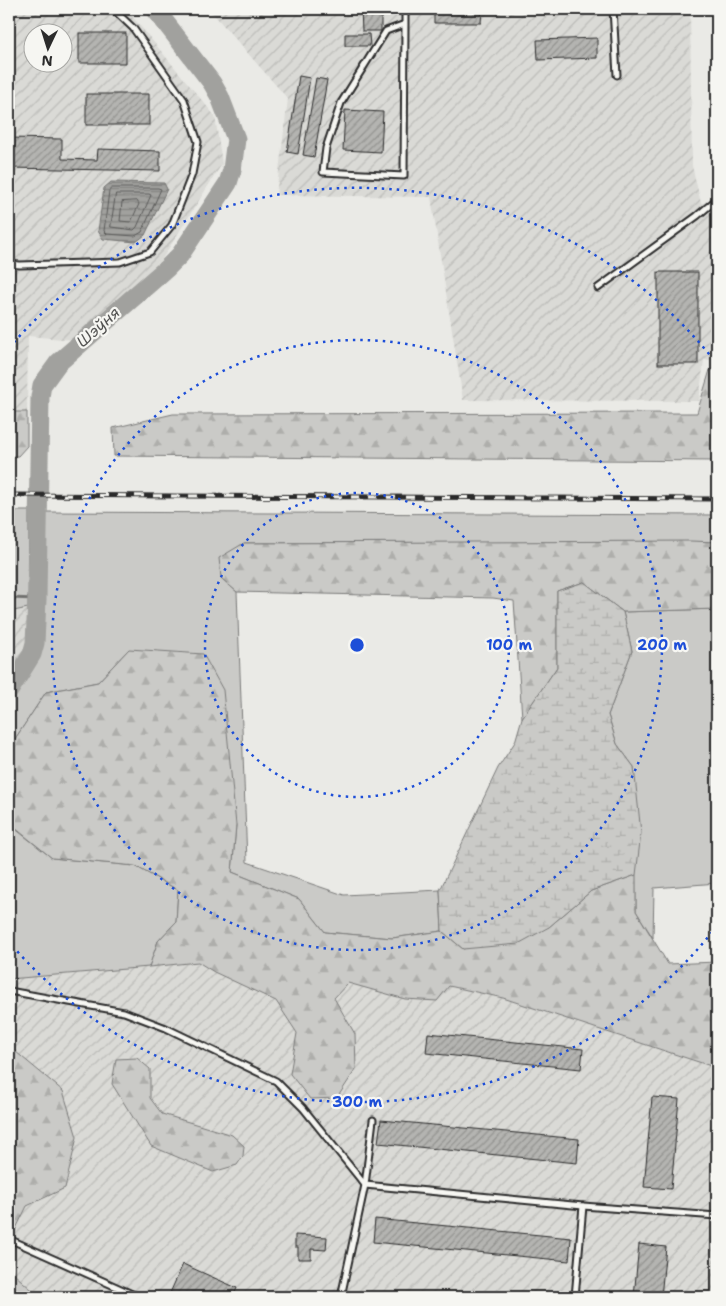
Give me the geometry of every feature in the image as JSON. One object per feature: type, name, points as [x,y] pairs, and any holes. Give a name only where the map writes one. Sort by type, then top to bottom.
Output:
[{"type":"lane","points":[[9,264],[120,262],[150,252],[172,224],[192,174],[198,142],[184,100],[133,28],[113,9]]},
{"type":"lane","points":[[405,9],[405,24],[404,176],[323,172],[326,148],[341,104],[386,31],[405,24]]},
{"type":"lane","points":[[613,9],[617,75]]},
{"type":"lane","points":[[598,288],[717,199]]},
{"type":"lane","points":[[9,991],[124,1012],[166,1028],[276,1081],[303,1108],[365,1185],[583,1206],[717,1216]]},
{"type":"lane","points":[[341,1297],[365,1185],[373,1120]]},
{"type":"lane","points":[[575,1297],[583,1206]]},
{"type":"lane","points":[[9,1239],[139,1297]]},
{"type":"shaded area","points":[[9,9],[126,9],[215,116],[222,164],[162,259],[74,340],[28,336],[27,412],[9,412]]},
{"type":"shaded area","points":[[209,9],[690,9],[692,166],[701,203],[717,203],[717,359],[704,360],[699,401],[463,400],[431,197],[276,195],[288,99]]},
{"type":"shaded area","points":[[28,608],[27,644],[9,677],[9,612]]},
{"type":"shaded area","points":[[301,953],[503,998],[717,1068],[717,1297],[9,1297],[9,979]]},
{"type":"green space","points":[[710,370],[717,370],[717,461],[114,456],[113,428],[173,414],[697,413]]},
{"type":"green space","points":[[9,412],[27,412],[27,446],[18,456],[9,456]]},
{"type":"green space","points":[[9,511],[29,511],[28,608],[9,612]]},
{"type":"green space","points":[[45,512],[717,515],[717,542],[244,543],[221,578],[237,592],[247,862],[344,895],[440,890],[442,931],[392,938],[325,932],[299,899],[232,872],[236,825],[129,649],[98,682],[46,692],[9,748],[9,705],[40,654],[43,630]]},
{"type":"green space","points":[[717,542],[717,609],[623,612],[584,582],[557,591],[557,667],[522,718],[514,601],[493,598],[237,592],[221,578],[219,558],[244,543]]},
{"type":"green space","points":[[584,582],[623,612],[632,651],[608,715],[617,744],[634,767],[641,833],[636,875],[591,891],[549,927],[518,944],[463,949],[442,931],[440,890],[498,768],[515,742],[522,718],[557,667],[557,591]]},
{"type":"green space","points":[[717,609],[717,883],[654,888],[653,938],[636,911],[634,767],[617,744],[608,715],[632,651],[623,612]]},
{"type":"green space","points":[[129,649],[203,654],[223,690],[236,825],[232,872],[299,899],[325,932],[392,938],[442,931],[463,949],[549,927],[591,891],[636,875],[636,911],[668,964],[717,962],[717,1068],[503,998],[449,986],[437,1001],[405,999],[348,983],[334,998],[355,1034],[356,1069],[337,1098],[310,1099],[290,1074],[297,1033],[276,1001],[214,972],[198,962],[149,967],[158,941],[176,922],[178,890],[135,866],[52,858],[9,823],[9,748],[46,692],[98,682]]},
{"type":"green space","points":[[9,824],[52,858],[135,866],[178,890],[176,922],[158,941],[149,967],[9,979]]},
{"type":"green space","points":[[9,1048],[63,1091],[77,1137],[65,1188],[27,1206],[9,1243]]},
{"type":"green space","points":[[137,1058],[150,1069],[150,1098],[162,1114],[232,1135],[244,1146],[243,1156],[237,1165],[213,1172],[151,1146],[112,1084],[116,1059]]},
{"type":"green space","points":[[9,1262],[14,1274],[40,1297],[9,1297]]},
{"type":"water","points":[[111,182],[164,183],[167,189],[145,235],[136,242],[103,239],[98,231],[104,188]]},
{"type":"building","points":[[361,9],[381,9],[381,31],[362,31]]},
{"type":"building","points":[[434,9],[482,9],[481,23],[434,23]]},
{"type":"building","points":[[79,33],[126,33],[126,63],[79,63]]},
{"type":"building","points":[[345,34],[369,34],[370,46],[345,46]]},
{"type":"building","points":[[597,38],[597,58],[538,60],[537,40]]},
{"type":"building","points":[[299,76],[310,78],[298,154],[287,152]]},
{"type":"building","points":[[316,78],[327,80],[314,157],[303,155]]},
{"type":"building","points":[[86,94],[149,94],[149,125],[86,125]]},
{"type":"building","points":[[345,110],[383,112],[381,152],[343,150]]},
{"type":"building","points":[[9,138],[62,139],[62,159],[97,160],[98,149],[160,151],[160,171],[9,168]]},
{"type":"building","points":[[658,272],[698,272],[698,364],[658,364]]},
{"type":"building","points":[[428,1033],[583,1049],[581,1069],[426,1053]]},
{"type":"building","points":[[652,1097],[679,1099],[671,1189],[644,1187]]},
{"type":"building","points":[[381,1120],[579,1139],[577,1163],[378,1143]]},
{"type":"building","points":[[375,1219],[571,1238],[569,1261],[373,1242]]},
{"type":"building","points":[[295,1235],[327,1237],[326,1250],[311,1249],[311,1259],[298,1259]]},
{"type":"building","points":[[639,1244],[666,1247],[661,1297],[634,1297]]},
{"type":"building","points":[[183,1264],[237,1288],[233,1297],[179,1297],[170,1293]]},
{"type":"waterway","name":"Шэўня","points":[[9,691],[32,654],[35,643],[40,397],[42,385],[58,363],[180,255],[228,183],[232,170],[236,139],[220,97],[212,83],[155,9]]},
{"type":"waterway","points":[[9,598],[37,599]]},
{"type":"railway","points":[[9,495],[717,499]]}]
